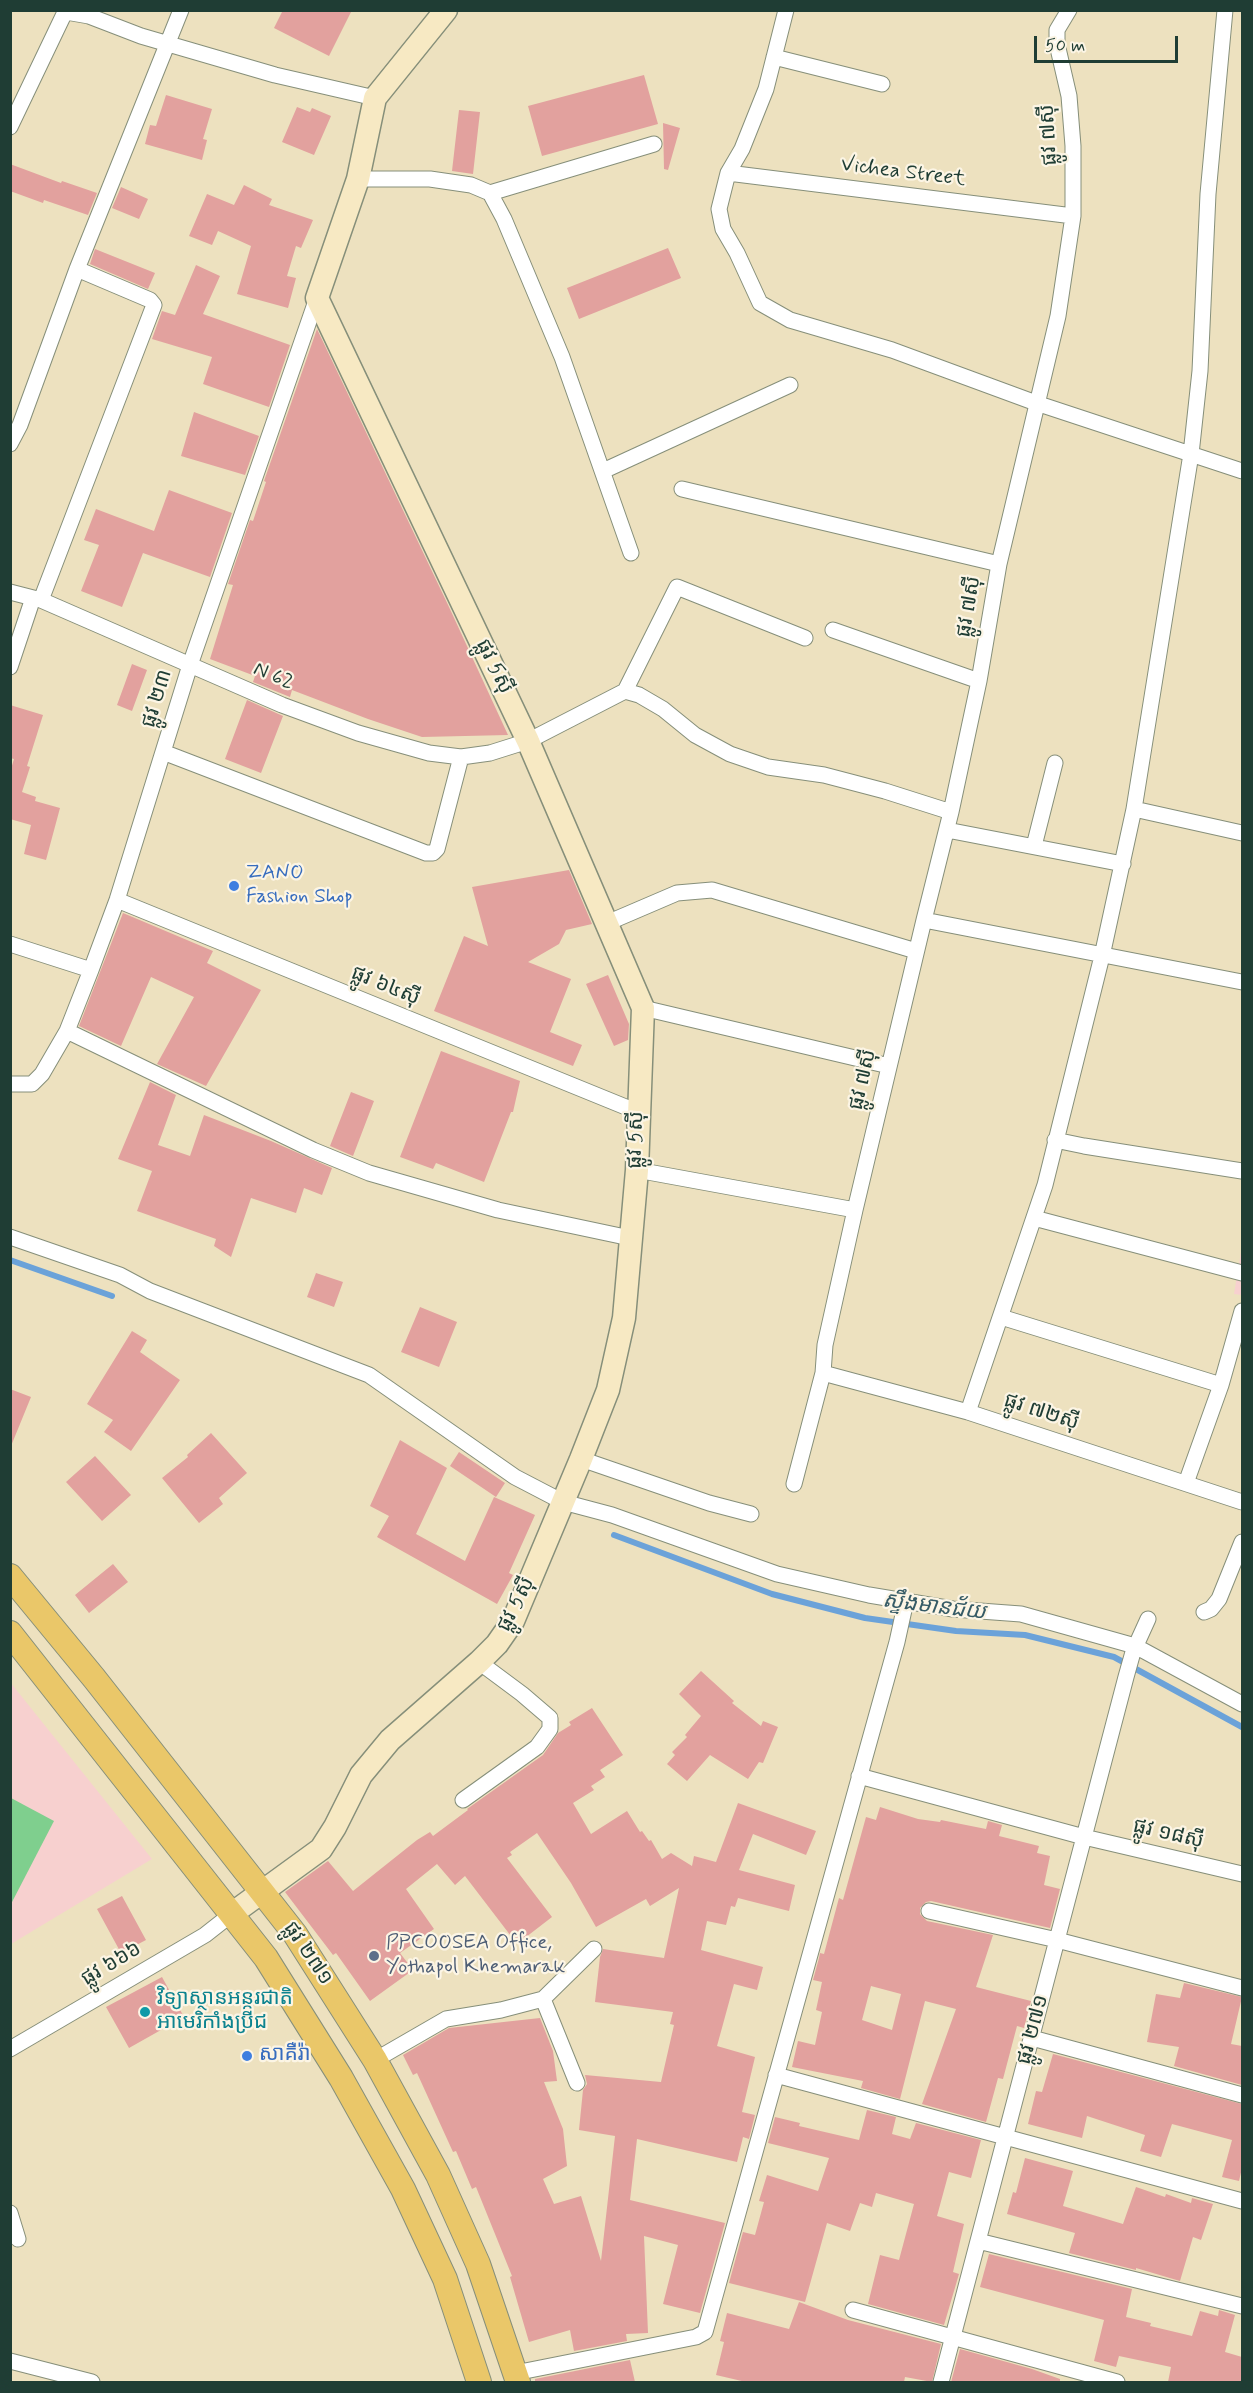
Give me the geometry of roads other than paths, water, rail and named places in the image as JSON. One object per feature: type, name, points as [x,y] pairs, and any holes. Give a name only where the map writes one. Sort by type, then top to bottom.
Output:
[{"type":"main road","name":"ផ្លូវ ២៧១","points":[[10,1576],[264,1892],[295,1934],[375,2060],[438,2175],[478,2264],[517,2378]]},
{"type":"main road","name":"ផ្លូវ ២៧១","points":[[10,1632],[233,1913],[266,1958],[341,2078],[403,2189],[445,2279],[479,2382]]},
{"type":"street","points":[[10,444],[77,269],[181,10]]},
{"type":"street","points":[[317,298],[358,179],[375,98],[446,10]]},
{"type":"street","points":[[786,10],[756,116],[742,149],[728,173],[719,209],[723,229],[760,303],[789,320],[892,350],[1036,403],[1242,471]]},
{"type":"street","name":"ផ្លូវ ៧ស៊ី","points":[[794,1484],[823,1373],[825,1345],[855,1210],[947,830],[979,681],[999,564],[1058,316],[1073,216],[1073,146],[1069,96],[1057,45],[1056,30],[1069,10]]},
{"type":"street","points":[[968,1412],[1034,1218],[1102,956],[1134,809],[1191,454],[1200,371],[1208,194],[1225,10]]},
{"type":"street","points":[[10,127],[66,11],[89,16],[141,36],[275,75],[375,98]]},
{"type":"street","points":[[774,57],[882,84]]},
{"type":"street","points":[[490,193],[654,144]]},
{"type":"street","name":"Vichea Street","points":[[728,173],[1073,216]]},
{"type":"street","points":[[358,179],[429,179],[471,185],[490,193],[504,219],[562,357],[631,553]]},
{"type":"street","points":[[10,667],[154,305],[150,300],[77,269]]},
{"type":"street","name":"ផ្លូវ ២៣","points":[[10,1084],[32,1084],[42,1074],[67,1031],[91,970],[117,900],[190,665],[317,298]]},
{"type":"street","name":"ផ្លូវ 5ស៊ី","points":[[233,1913],[321,1849],[335,1827],[361,1775],[390,1740],[480,1662],[513,1621],[608,1390],[624,1318],[637,1170],[643,1008],[528,741],[317,298]]},
{"type":"street","points":[[603,471],[790,385]]},
{"type":"street","points":[[682,489],[999,564]]},
{"type":"street","points":[[805,638],[677,587],[625,691],[639,694],[694,735],[730,754],[768,767],[825,775],[951,812]]},
{"type":"street","name":"N 62","points":[[10,592],[37,599],[282,705],[358,733],[429,753],[461,757],[490,753],[528,741],[625,691]]},
{"type":"street","points":[[833,630],[979,681]]},
{"type":"street","points":[[163,752],[426,853],[433,853],[437,849],[461,757]]},
{"type":"street","points":[[1034,846],[1054,763]]},
{"type":"street","points":[[1134,809],[1242,833]]},
{"type":"street","points":[[947,830],[1123,864]]},
{"type":"street","points":[[607,923],[677,893],[712,890],[916,951]]},
{"type":"street","name":"ផ្លូវ ៦៤ស៊ី","points":[[117,900],[638,1112]]},
{"type":"street","points":[[924,920],[1242,982]]},
{"type":"street","points":[[10,944],[91,970]]},
{"type":"street","points":[[643,1008],[889,1066]]},
{"type":"street","points":[[67,1031],[313,1150],[369,1173],[498,1210],[630,1238]]},
{"type":"street","points":[[1055,1140],[1242,1171]]},
{"type":"street","points":[[637,1170],[855,1210]]},
{"type":"street","points":[[1034,1218],[1242,1273]]},
{"type":"street","points":[[10,1237],[120,1275],[150,1291],[369,1376],[515,1477],[563,1502],[612,1515],[777,1574],[869,1595],[905,1607],[1021,1614],[1134,1649],[1242,1704]]},
{"type":"street","points":[[1186,1483],[1221,1385],[1242,1311]]},
{"type":"street","points":[[1001,1317],[1221,1385]]},
{"type":"street","name":"ផ្លូវ ៧២ស៊ី","points":[[823,1373],[968,1412],[1242,1502]]},
{"type":"street","points":[[581,1459],[709,1503],[751,1514]]},
{"type":"street","points":[[1204,1612],[1211,1609],[1220,1599],[1242,1542]]},
{"type":"street","points":[[517,2378],[696,2337],[705,2332],[905,1607]]},
{"type":"street","name":"ផ្លូវ ២៧១","points":[[941,2382],[1126,1677],[1134,1649],[1148,1619]]},
{"type":"street","points":[[463,1800],[537,1747],[550,1729],[550,1718],[480,1662]]},
{"type":"street","name":"ផ្លូវ ១៨ស៊ី","points":[[859,1776],[1084,1837],[1242,1874]]},
{"type":"street","points":[[929,1911],[1057,1940],[1242,1989]]},
{"type":"street","name":"ផ្លូវ ៦៦៦","points":[[10,2049],[205,1935],[233,1913]]},
{"type":"street","points":[[375,2060],[446,2019],[501,2010],[543,1999],[594,1949]]},
{"type":"street","points":[[543,1999],[577,2083]]},
{"type":"street","points":[[1032,2038],[1242,2095]]},
{"type":"street","points":[[776,2075],[1242,2201]]},
{"type":"street","points":[[10,2212],[18,2239]]},
{"type":"street","points":[[978,2241],[1242,2306]]},
{"type":"street","points":[[853,2310],[1117,2382]]},
{"type":"street","points":[[10,2361],[92,2382]]},
{"type":"waterway","name":"ស្ទឹងមានជ័យ","points":[[10,1260],[112,1296]]},
{"type":"waterway","name":"ស្ទឹងមានជ័យ","points":[[614,1535],[772,1594],[865,1618],[956,1631],[1025,1635],[1114,1657],[1242,1727]]},
{"type":"place","name":"ZANO Fashion Shop","points":[[234,886]]},
{"type":"place","name":"PPCOOSEA Office, Yothapol Khemarak","points":[[374,1956]]},
{"type":"place","name":"វិទ្យាស្ថានអន្តរជាតិ អាមេរិកាំងប្រីជ","points":[[145,2012]]},
{"type":"place","name":"សាគឺរ៉ា","points":[[247,2056]]}]
